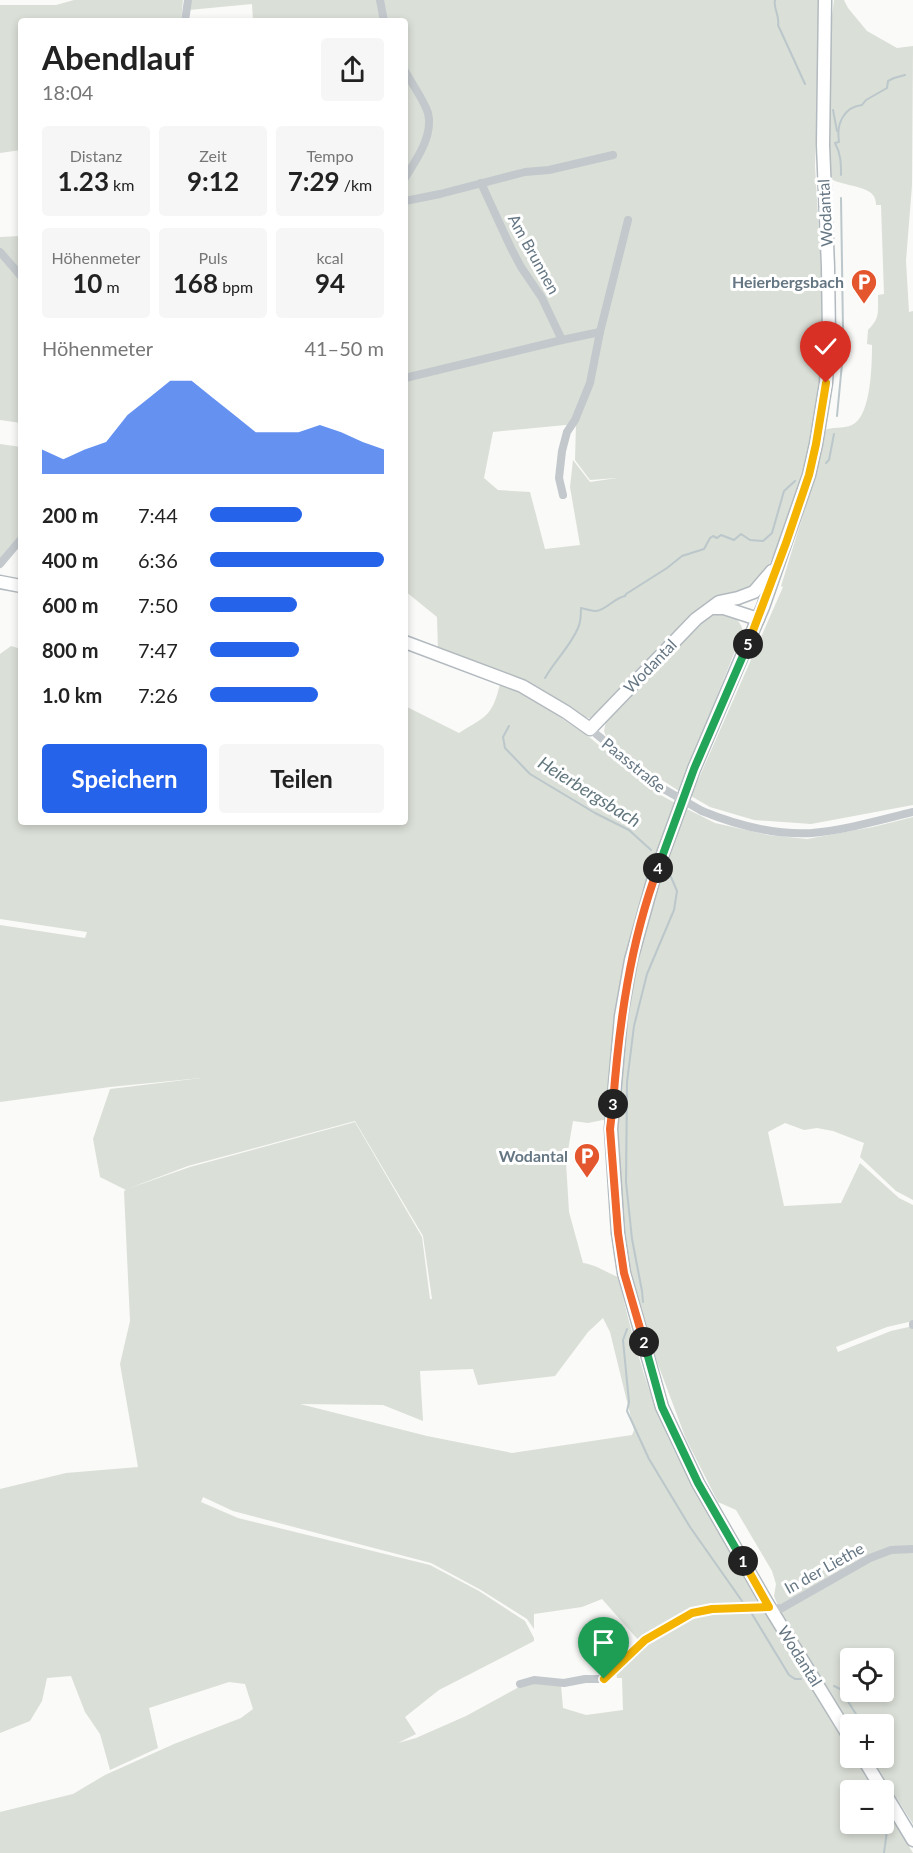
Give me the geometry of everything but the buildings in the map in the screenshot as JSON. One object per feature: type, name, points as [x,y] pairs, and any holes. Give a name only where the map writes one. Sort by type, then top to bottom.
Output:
[{"type":"main road","name":"Wodantal","points":[[825,0],[823,145],[829,289],[826,383],[812,465],[760,613],[694,769],[653,881],[631,960],[621,1016],[610,1129],[618,1233],[624,1273],[662,1407],[698,1483],[769,1607],[840,1722]]},
{"type":"main road","name":"Wodantal","points":[[590,729],[696,619],[714,608],[719,602],[754,592],[779,563]]},
{"type":"main road","points":[[0,582],[18,585]]},
{"type":"main road","points":[[738,598],[760,613]]},
{"type":"main road","points":[[714,608],[760,613]]},
{"type":"main road","name":"Paasstraße","points":[[408,643],[522,686],[590,729]]},
{"type":"main road","points":[[894,1809],[913,1840]]},
{"type":"street","points":[[185,18],[188,0]]},
{"type":"street","points":[[380,0],[383,18]]},
{"type":"street","points":[[408,76],[428,113],[429,127],[425,141],[408,172]]},
{"type":"street","points":[[408,200],[525,172],[549,170],[613,155]]},
{"type":"street","name":"Am Brunnen","points":[[481,183],[521,267],[542,298],[562,340]]},
{"type":"street","points":[[563,495],[559,478],[562,451],[567,432],[575,420],[590,383],[600,332],[628,220]]},
{"type":"street","points":[[0,252],[18,273]]},
{"type":"street","points":[[408,377],[600,332]]},
{"type":"street","points":[[0,564],[18,543]]},
{"type":"street","name":"Paasstraße","points":[[590,729],[662,788],[718,818],[784,832],[812,833],[913,812]]},
{"type":"street","name":"In der Liethe","points":[[520,1684],[534,1680],[564,1683],[585,1679],[604,1679],[645,1640],[692,1613],[712,1609],[782,1608],[870,1558],[891,1550],[913,1549]]},
{"type":"shaded area","points":[[74,0],[183,0],[181,18],[18,18],[18,150],[0,153],[0,5],[56,5]]},
{"type":"shaded area","points":[[191,0],[821,0],[815,166],[823,300],[822,355],[814,425],[802,480],[788,525],[767,569],[755,584],[709,601],[698,610],[595,716],[581,717],[438,651],[437,617],[408,593],[408,18],[253,18],[252,4],[189,10]],"holes":[[[576,424],[575,460],[590,480],[617,478],[590,482],[573,460],[570,487],[580,545],[545,549],[530,492],[498,490],[484,478],[493,432]]]},
{"type":"shaded area","points":[[834,0],[844,0],[867,31],[897,48],[913,46],[912,185],[906,261],[909,312],[913,311],[913,805],[811,824],[754,820],[710,807],[691,796],[783,587],[781,586],[815,476],[825,431],[855,423],[864,409],[870,387],[872,345],[867,344],[868,330],[876,318],[878,295],[884,294],[881,205],[876,205],[870,192],[829,178],[830,31]]},
{"type":"shaded area","points":[[18,236],[18,269],[0,248],[0,237]]},
{"type":"shaded area","points":[[0,257],[18,278],[18,423],[0,420]]},
{"type":"shaded area","points":[[0,444],[18,447],[18,537],[0,558]]},
{"type":"shaded area","points":[[720,614],[735,618],[743,631],[679,791],[642,767],[606,736],[604,731],[606,721],[699,624],[711,616]]},
{"type":"shaded area","points":[[11,646],[18,648],[18,825],[408,825],[408,708],[459,733],[476,723],[491,710],[500,684],[527,695],[588,736],[655,792],[679,805],[645,888],[618,1018],[608,1119],[588,1123],[573,1121],[566,1162],[569,1212],[583,1263],[618,1277],[643,1371],[663,1426],[697,1494],[759,1603],[710,1607],[691,1612],[655,1631],[640,1642],[602,1599],[582,1607],[534,1614],[534,1629],[527,1619],[481,1590],[431,1563],[233,1511],[203,1497],[201,1502],[238,1518],[430,1565],[479,1591],[525,1621],[534,1641],[439,1690],[405,1717],[416,1734],[398,1743],[416,1738],[466,1716],[521,1686],[534,1682],[561,1685],[563,1708],[586,1715],[623,1710],[622,1678],[617,1678],[616,1673],[652,1637],[694,1615],[711,1611],[764,1610],[811,1689],[824,1686],[778,1611],[811,1596],[877,1558],[913,1551],[913,1824],[894,1794],[894,1780],[840,1780],[840,1834],[894,1834],[894,1822],[913,1853],[0,1853],[0,1812],[73,1794],[105,1775],[174,1744],[241,1718],[253,1709],[245,1684],[229,1682],[149,1708],[158,1748],[110,1770],[100,1734],[85,1712],[71,1676],[47,1678],[42,1701],[30,1721],[0,1733],[0,1489],[66,1473],[138,1467],[120,1364],[130,1321],[124,1191],[126,1190],[100,1177],[93,1139],[110,1089],[201,1078],[110,1087],[0,1102],[0,925],[85,938],[87,932],[0,919],[0,654]],"holes":[[[355,1121],[423,1236],[432,1299],[430,1299],[422,1237],[355,1122],[190,1167],[127,1189],[188,1166]],[[603,1318],[610,1332],[634,1430],[632,1435],[512,1453],[427,1436],[300,1404],[383,1405],[423,1421],[420,1371],[473,1369],[478,1385],[555,1376],[588,1332]]]},
{"type":"shaded area","points":[[683,807],[715,823],[768,835],[807,839],[913,817],[913,1200],[896,1191],[860,1157],[864,1143],[833,1131],[817,1128],[804,1130],[785,1123],[768,1132],[784,1206],[841,1203],[860,1163],[899,1198],[913,1205],[913,1321],[887,1327],[836,1347],[838,1352],[891,1331],[913,1326],[913,1547],[891,1548],[778,1606],[774,1596],[776,1584],[772,1571],[736,1510],[718,1502],[686,1439],[647,1335],[626,1249],[616,1129],[626,1003],[655,884]]},
{"type":"waterway","name":"Heierbergsbach","points":[[775,0],[778,25],[805,84]]},
{"type":"waterway","points":[[841,175],[840,155],[835,143],[839,142],[842,118],[850,109],[862,105],[866,100],[887,88],[888,81],[905,75]]},
{"type":"waterway","points":[[833,110],[837,131]]},
{"type":"waterway","points":[[841,198],[843,330]]},
{"type":"waterway","name":"Heierbergsbach","points":[[837,416],[844,343]]},
{"type":"waterway","points":[[826,463],[829,460],[834,434]]},
{"type":"waterway","name":"Heierbergsbach","points":[[545,678],[575,635],[580,623],[581,608],[596,611],[603,609],[682,556],[704,549],[713,536],[717,538],[721,535],[734,540],[741,534],[750,540],[763,541],[772,533],[784,491],[795,481]]},
{"type":"waterway","name":"Heierbergsbach","points":[[509,726],[503,737],[505,748],[530,774],[595,813],[629,830],[651,850]]},
{"type":"waterway","name":"Heierbergsbach","points":[[643,1302],[632,1239],[626,1182],[627,1082],[634,1026],[647,974],[674,910],[677,891],[671,877]]},
{"type":"waterway","name":"Heierbergsbach","points":[[627,1329],[623,1340],[629,1402],[627,1411],[649,1459],[690,1527],[742,1601]]},
{"type":"waterway","name":"Heierbergsbach","points":[[752,1614],[789,1675],[795,1679],[801,1679]]},
{"type":"waterway","name":"Heierbergsbach","points":[[834,1686],[840,1689],[856,1714]]},
{"type":"waterway","name":"Heierbergsbach","points":[[884,1853],[887,1834]]},
{"type":"place","name":"Heierbergsbach","points":[[864,305]]},
{"type":"place","name":"Wodantal","points":[[587,1179]]},
{"type":"route","points":[[604,1679],[645,1640],[692,1613],[712,1609],[769,1607],[698,1483],[662,1407],[624,1273],[618,1233],[610,1129],[621,1016],[631,960],[653,881],[694,769],[752,633],[786,543],[812,465],[826,383]]}]
